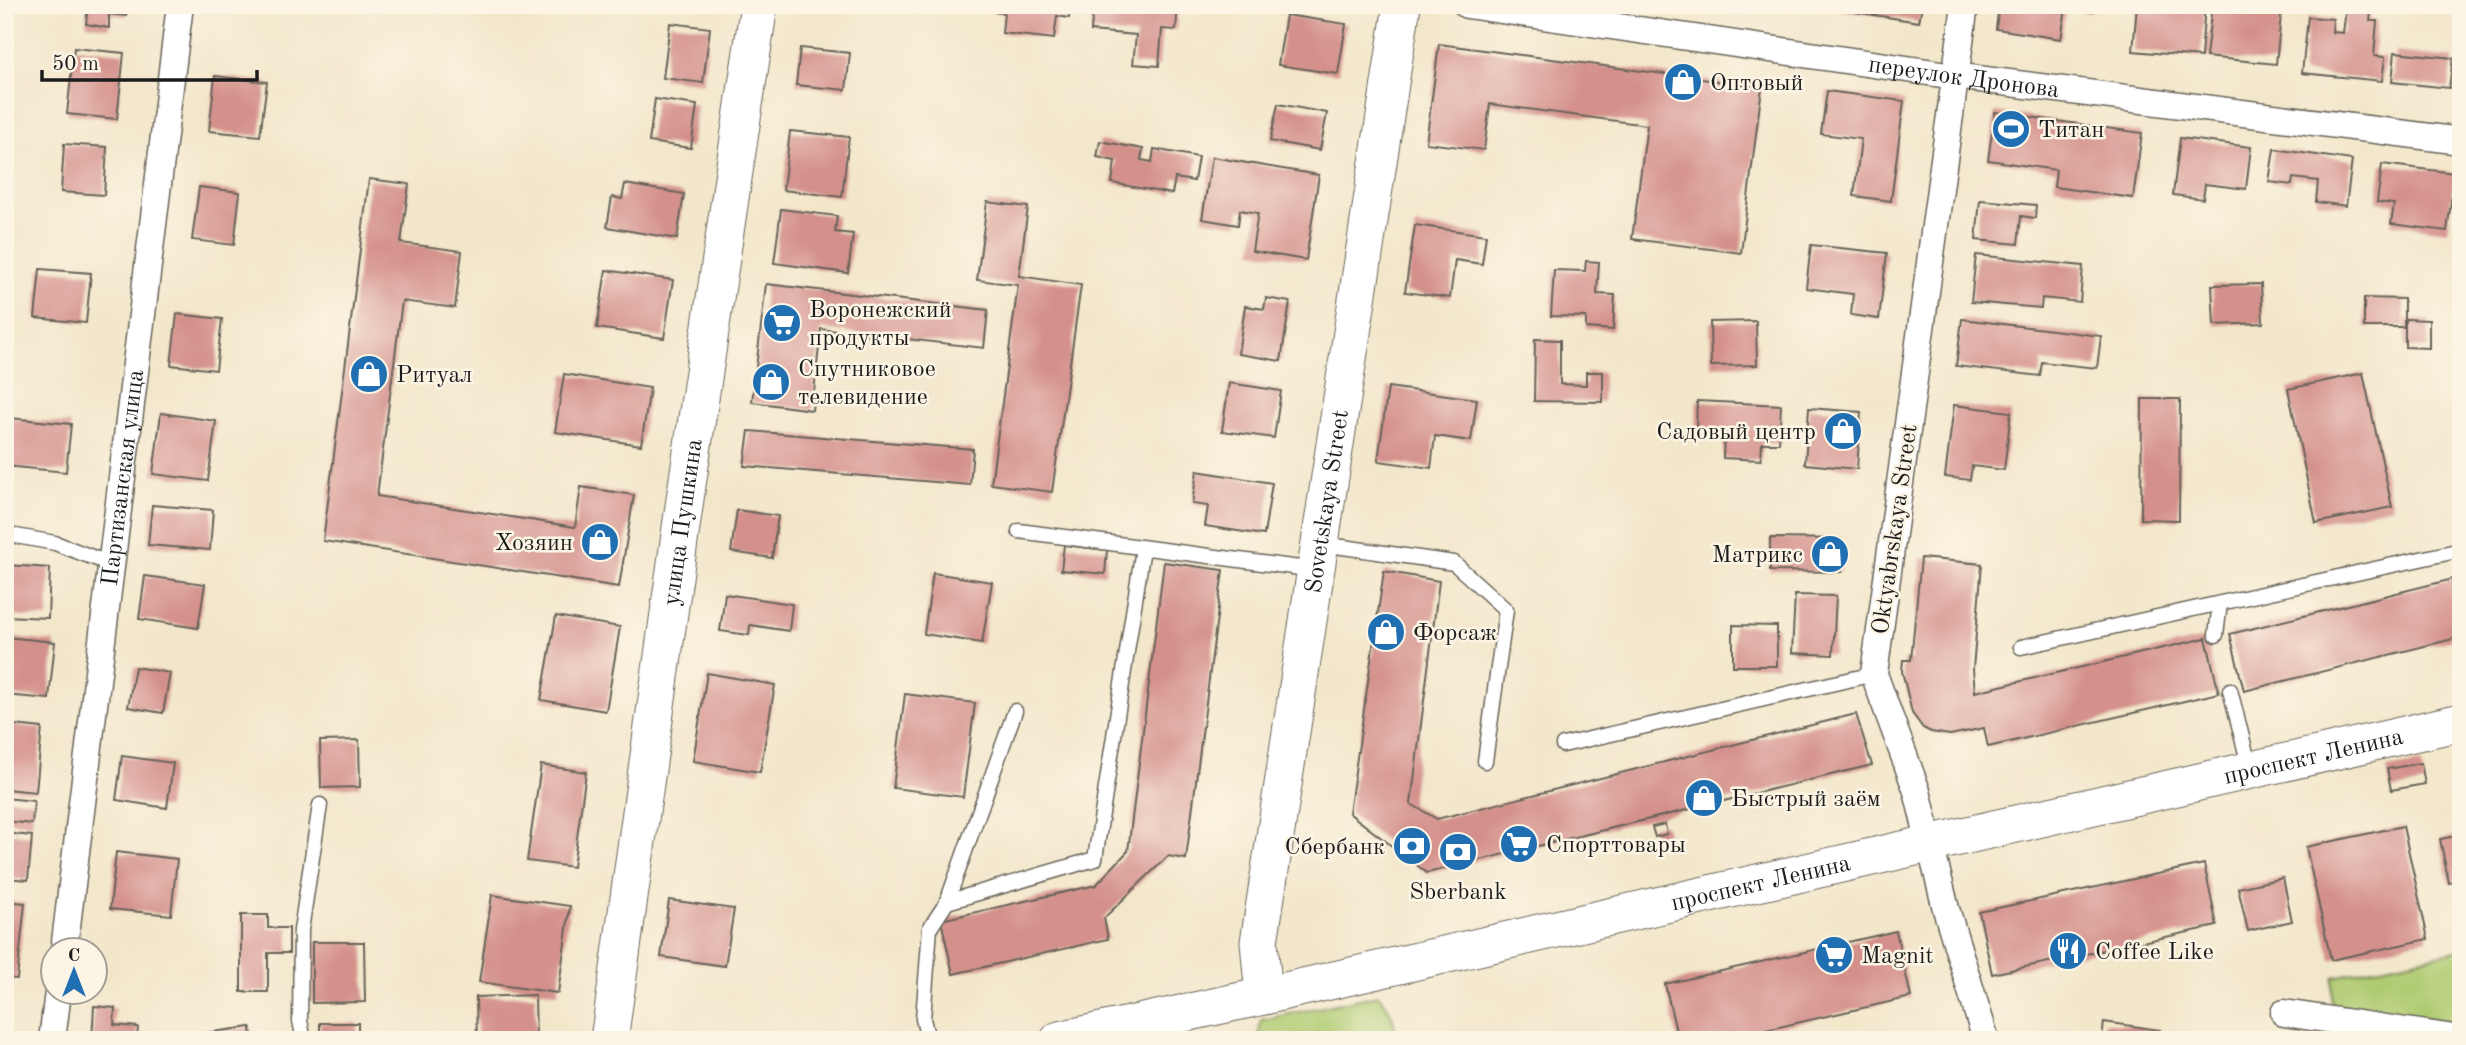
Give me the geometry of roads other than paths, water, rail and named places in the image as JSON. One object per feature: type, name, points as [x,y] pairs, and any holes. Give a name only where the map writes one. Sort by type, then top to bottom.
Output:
[{"type":"main road","name":"улица Пушкина","points":[[609,1040],[686,492],[759,5]]},
{"type":"main road","name":"Sovetskaya Street","points":[[1264,996],[1259,942],[1402,5]]},
{"type":"main road","name":"проспект Ленина","points":[[1059,1040],[1264,996],[2461,722]]},
{"type":"street","name":"Партизанская улица","points":[[66,936],[180,5]]},
{"type":"street","name":"переулок Дронова","points":[[1468,5],[1955,76],[2461,141]]},
{"type":"street","name":"Oktyabrskaya Street","points":[[1965,5],[1874,674],[1917,791],[1946,909],[1986,1040]]},
{"type":"street","points":[[52,1040],[56,1006]]},
{"type":"street","points":[[2284,1013],[2461,1040]]},
{"type":"lane","points":[[1019,531],[1143,548],[1454,563],[1506,610],[1485,761]]},
{"type":"lane","points":[[5,534],[55,543],[113,565]]},
{"type":"lane","points":[[947,902],[1095,859],[1143,548]]},
{"type":"lane","points":[[2021,647],[2461,550]]},
{"type":"lane","points":[[2216,635],[2220,603]]},
{"type":"lane","points":[[1563,745],[1874,674]]},
{"type":"lane","points":[[2230,690],[2251,771]]},
{"type":"lane","points":[[928,1040],[923,1019],[930,928],[947,902],[1015,710]]},
{"type":"lane","points":[[304,1040],[300,1021],[301,930],[320,805]]},
{"type":"place","name":"Оптовый","points":[[1683,82]]},
{"type":"place","name":"Титан","points":[[2011,129]]},
{"type":"place","name":"Воронежский продукты","points":[[782,323]]},
{"type":"place","name":"Ритуал","points":[[369,374]]},
{"type":"place","name":"Спутниковое телевидение","points":[[771,382]]},
{"type":"place","name":"Садовый центр","points":[[1843,431]]},
{"type":"place","name":"Хозяин","points":[[600,542]]},
{"type":"place","name":"Матрикс","points":[[1830,554]]},
{"type":"place","name":"Форсаж","points":[[1386,632]]},
{"type":"place","name":"Быстрый заём","points":[[1704,798]]},
{"type":"place","name":"Спорттовары","points":[[1519,844]]},
{"type":"place","name":"Сбербанк","points":[[1412,846]]},
{"type":"place","name":"Sberbank","points":[[1458,852]]},
{"type":"place","name":"Coffee Like","points":[[2068,951]]},
{"type":"place","name":"Magnit","points":[[1834,955]]}]
